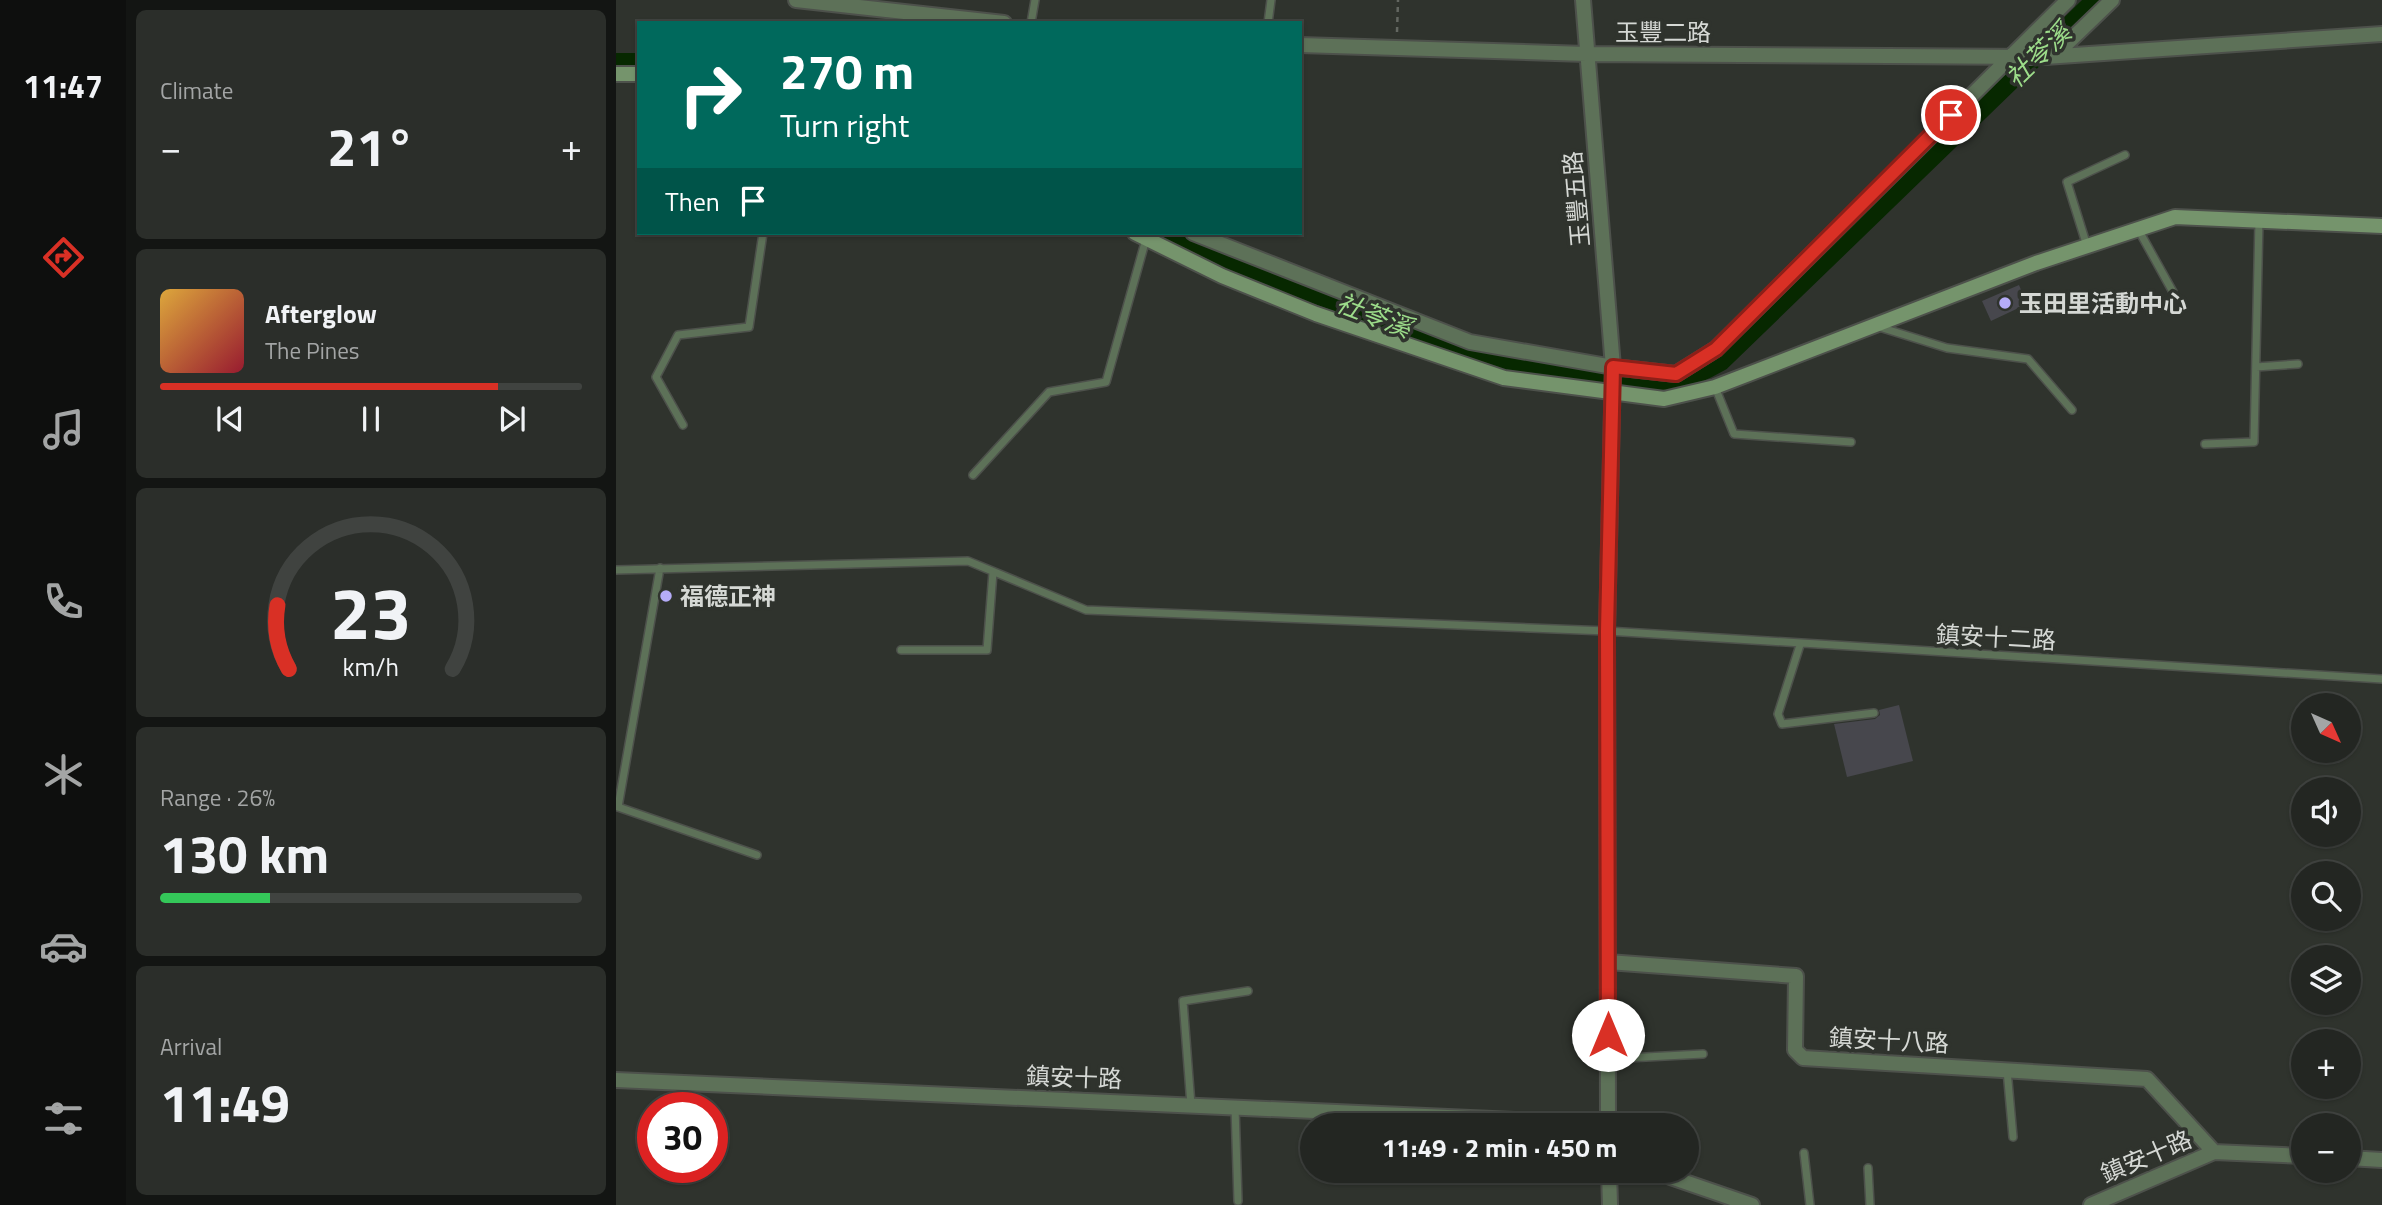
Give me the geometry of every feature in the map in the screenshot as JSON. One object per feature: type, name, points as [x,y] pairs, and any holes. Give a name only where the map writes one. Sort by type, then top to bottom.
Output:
[{"type":"street","points":[[796,0],[986,21]]},
{"type":"street","name":"玉豐五路","points":[[1583,0],[1613,367],[1607,631],[1608,1113]]},
{"type":"street","points":[[1198,235],[1470,342],[1613,367],[1676,374],[1716,349],[2068,0]]},
{"type":"street","points":[[2050,56],[2112,0]]},
{"type":"street","points":[[2050,56],[2382,34]]},
{"type":"street","name":"玉豐二路","points":[[1302,45],[1586,54],[2050,56]]},
{"type":"street","points":[[616,74],[637,74]]},
{"type":"street","points":[[1141,236],[1222,276],[1387,340],[1504,378],[1664,399],[1714,387],[2036,262],[2175,217],[2382,226]]},
{"type":"street","name":"鎮安十八路","points":[[1608,962],[1796,976],[1796,1050],[1803,1058],[2147,1079],[2214,1152]]},
{"type":"street","name":"鎮安十路","points":[[616,1080],[1364,1113]]},
{"type":"street","name":"鎮安十路","points":[[2091,1205],[2214,1152],[2291,1155]]},
{"type":"street","points":[[2361,1159],[2382,1160]]},
{"type":"street","points":[[1609,1183],[1610,1205]]},
{"type":"street","points":[[1688,1183],[1752,1205]]},
{"type":"lane","points":[[1031,21],[1035,0]]},
{"type":"lane","points":[[1268,21],[1271,0]]},
{"type":"lane","points":[[2087,246],[2067,182],[2125,155]]},
{"type":"lane","points":[[2205,444],[2254,442],[2259,219]]},
{"type":"lane","points":[[2138,229],[2173,292]]},
{"type":"lane","points":[[683,425],[656,377],[678,335],[748,327],[763,235]]},
{"type":"lane","points":[[973,475],[1049,392],[1106,383],[1141,236]]},
{"type":"lane","points":[[1874,325],[1947,348],[2028,359],[2072,410]]},
{"type":"lane","points":[[2256,367],[2298,364]]},
{"type":"lane","points":[[1714,387],[1734,434],[1851,442]]},
{"type":"lane","name":"鎮安十二路","points":[[616,570],[968,561],[1086,610],[1607,631],[2382,679]]},
{"type":"lane","points":[[660,568],[618,807],[757,855]]},
{"type":"lane","points":[[901,650],[987,650],[993,572]]},
{"type":"lane","points":[[1800,645],[1778,714],[1782,724],[1874,713]]},
{"type":"lane","points":[[1191,1105],[1183,1001],[1248,991]]},
{"type":"lane","points":[[1608,1059],[1703,1054]]},
{"type":"lane","points":[[2007,1070],[2013,1137]]},
{"type":"lane","points":[[1234,1107],[1238,1201]]},
{"type":"lane","points":[[1804,1153],[1810,1205]]},
{"type":"lane","points":[[1868,1168],[1870,1205]]},
{"type":"path","points":[[1396,48],[1398,0]]},
{"type":"building","name":"玉田里活動中心","points":[[2019,285],[2027,304],[1991,321],[1982,301]]},
{"type":"building","points":[[1899,705],[1913,761],[1847,777],[1834,724],[1875,719],[1880,715],[1879,710]]},
{"type":"waterway","name":"社苓溪","points":[[1626,381],[1675,381],[1721,362],[2095,0]]},
{"type":"waterway","name":"社苓溪","points":[[616,62],[637,62]]},
{"type":"waterway","name":"社苓溪","points":[[1159,235],[1195,251],[1500,362],[1599,377]]},
{"type":"place","name":"玉田里活動中心","points":[[2005,303]]},
{"type":"place","name":"福德正神","points":[[666,596]]},
{"type":"route","points":[[1608,1035],[1607,631],[1613,367],[1676,374],[1716,349],[1951,115]]}]
